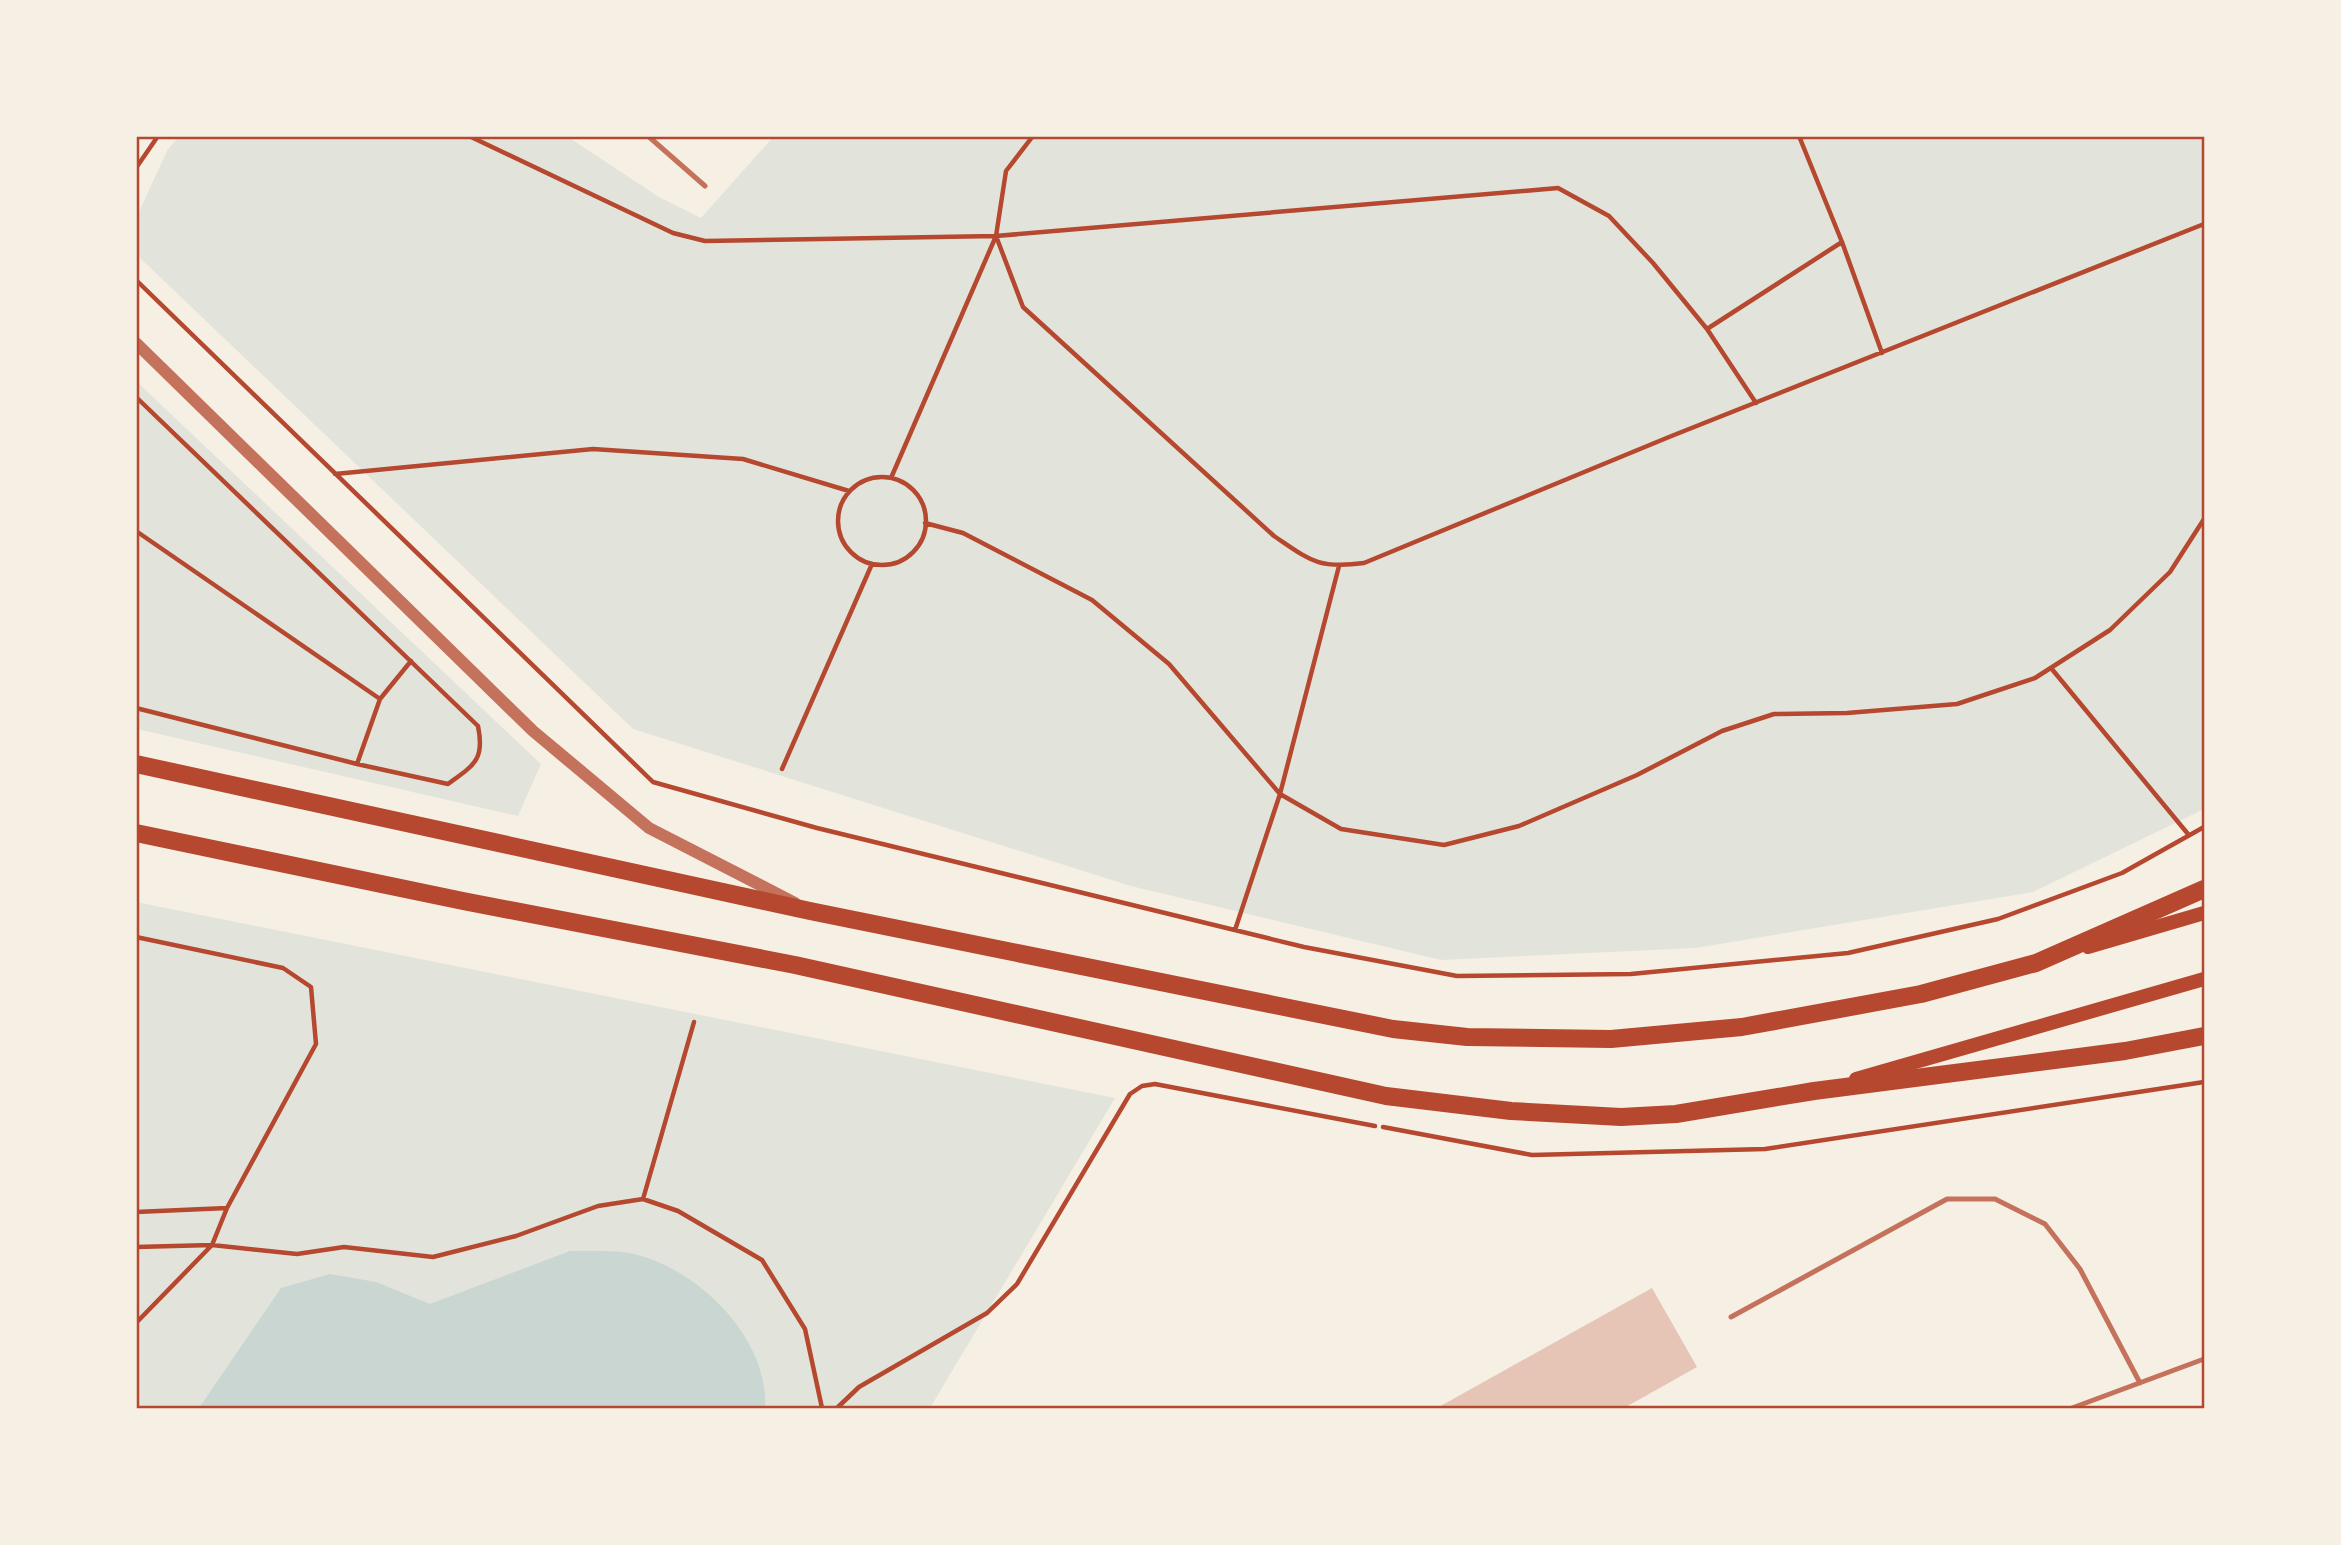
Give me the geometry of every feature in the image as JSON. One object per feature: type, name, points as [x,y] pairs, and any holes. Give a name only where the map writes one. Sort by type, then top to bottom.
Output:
[{"type":"main road","points":[[136,764],[810,911],[1393,1028],[1467,1037],[1611,1039],[1742,1027],[1921,994],[2204,913]]},
{"type":"main road","points":[[136,834],[795,965],[1386,1096],[1511,1111],[1621,1117],[1676,1114],[1814,1091],[2125,1051],[2204,1036]]},
{"type":"main road","points":[[2036,963],[2204,889]]},
{"type":"main road","points":[[1814,1091],[2204,979]]},
{"type":"street","points":[[136,343],[533,731],[582,774],[649,828],[810,911]]},
{"type":"lane","points":[[648,136],[705,186]]},
{"type":"lane","points":[[1731,1317],[1947,1199],[1994,1199],[2045,1224],[2080,1269],[2140,1383]]},
{"type":"lane","points":[[2072,1409],[2204,1359]]},
{"type":"path","points":[[136,168],[158,136]]},
{"type":"path","points":[[469,136],[673,233],[705,241],[996,236],[1558,188],[1609,216],[1653,263],[1707,329],[1756,403]]},
{"type":"path","points":[[891,478],[996,236],[1006,171],[1033,136]]},
{"type":"path","points":[[1799,136],[1842,242],[1882,353]]},
{"type":"path","points":[[1804,146],[1807,136]]},
{"type":"path","points":[[996,236],[1023,307],[1274,536],[1311,561],[1339,566],[1364,563],[2204,224]]},
{"type":"path","points":[[1707,329],[1842,242]]},
{"type":"path","points":[[136,280],[653,782],[817,828],[1304,947],[1457,976],[1631,974],[1848,953],[1998,919],[2122,873],[2204,827]]},
{"type":"path","points":[[136,397],[478,726],[482,746],[472,767],[448,784],[357,764],[136,708]]},
{"type":"path","points":[[334,474],[593,449],[743,460],[849,491]]},
{"type":"path","points":[[876,477],[891,478],[906,484],[917,495],[924,508],[922,538],[914,551],[902,560],[888,565],[872,564],[858,558],[847,548],[840,534],[838,519],[841,504],[849,491],[862,481],[876,477]]},
{"type":"path","points":[[925,523],[963,533],[1092,600],[1169,664],[1280,794],[1341,830],[1444,845],[1519,826],[1637,775],[1722,731],[1774,715],[1847,713],[1957,704],[2035,678],[2110,630],[2170,572],[2204,519]]},
{"type":"path","points":[[136,531],[380,699]]},
{"type":"path","points":[[782,769],[872,564]]},
{"type":"path","points":[[1234,930],[1280,794],[1339,566]]},
{"type":"path","points":[[357,764],[380,699],[411,661]]},
{"type":"path","points":[[2051,668],[2188,834]]},
{"type":"path","points":[[136,937],[283,968],[311,987],[316,1044],[227,1208],[212,1245],[136,1323]]},
{"type":"path","points":[[643,1199],[694,1022]]},
{"type":"path","points":[[837,1409],[859,1387],[987,1313],[1017,1284],[1130,1094],[1142,1086],[1155,1084]]},
{"type":"path","points":[[136,1247],[212,1245],[297,1254],[344,1247],[433,1256],[516,1236],[598,1206],[643,1199],[678,1211],[762,1260],[805,1329],[822,1409]]},
{"type":"path","points":[[136,1212],[227,1208]]},
{"type":"shaded area","points":[[179,137],[568,137],[659,197],[701,218],[773,137],[2204,137],[2204,809],[2033,892],[1696,948],[1441,960],[1131,886],[633,729],[137,255],[137,216],[168,149]]},
{"type":"shaded area","points":[[136,381],[541,764],[518,816],[137,729]]},
{"type":"shaded area","points":[[136,902],[1115,1098],[930,1408],[137,1408]]},
{"type":"shaded area","points":[[570,1251],[629,1253],[654,1260],[703,1289],[724,1309],[755,1356],[763,1381],[765,1408],[199,1408],[281,1288],[330,1274],[376,1282],[430,1304]]},
{"type":"building","points":[[1652,1288],[1697,1367],[1624,1408],[1437,1408]]}]
